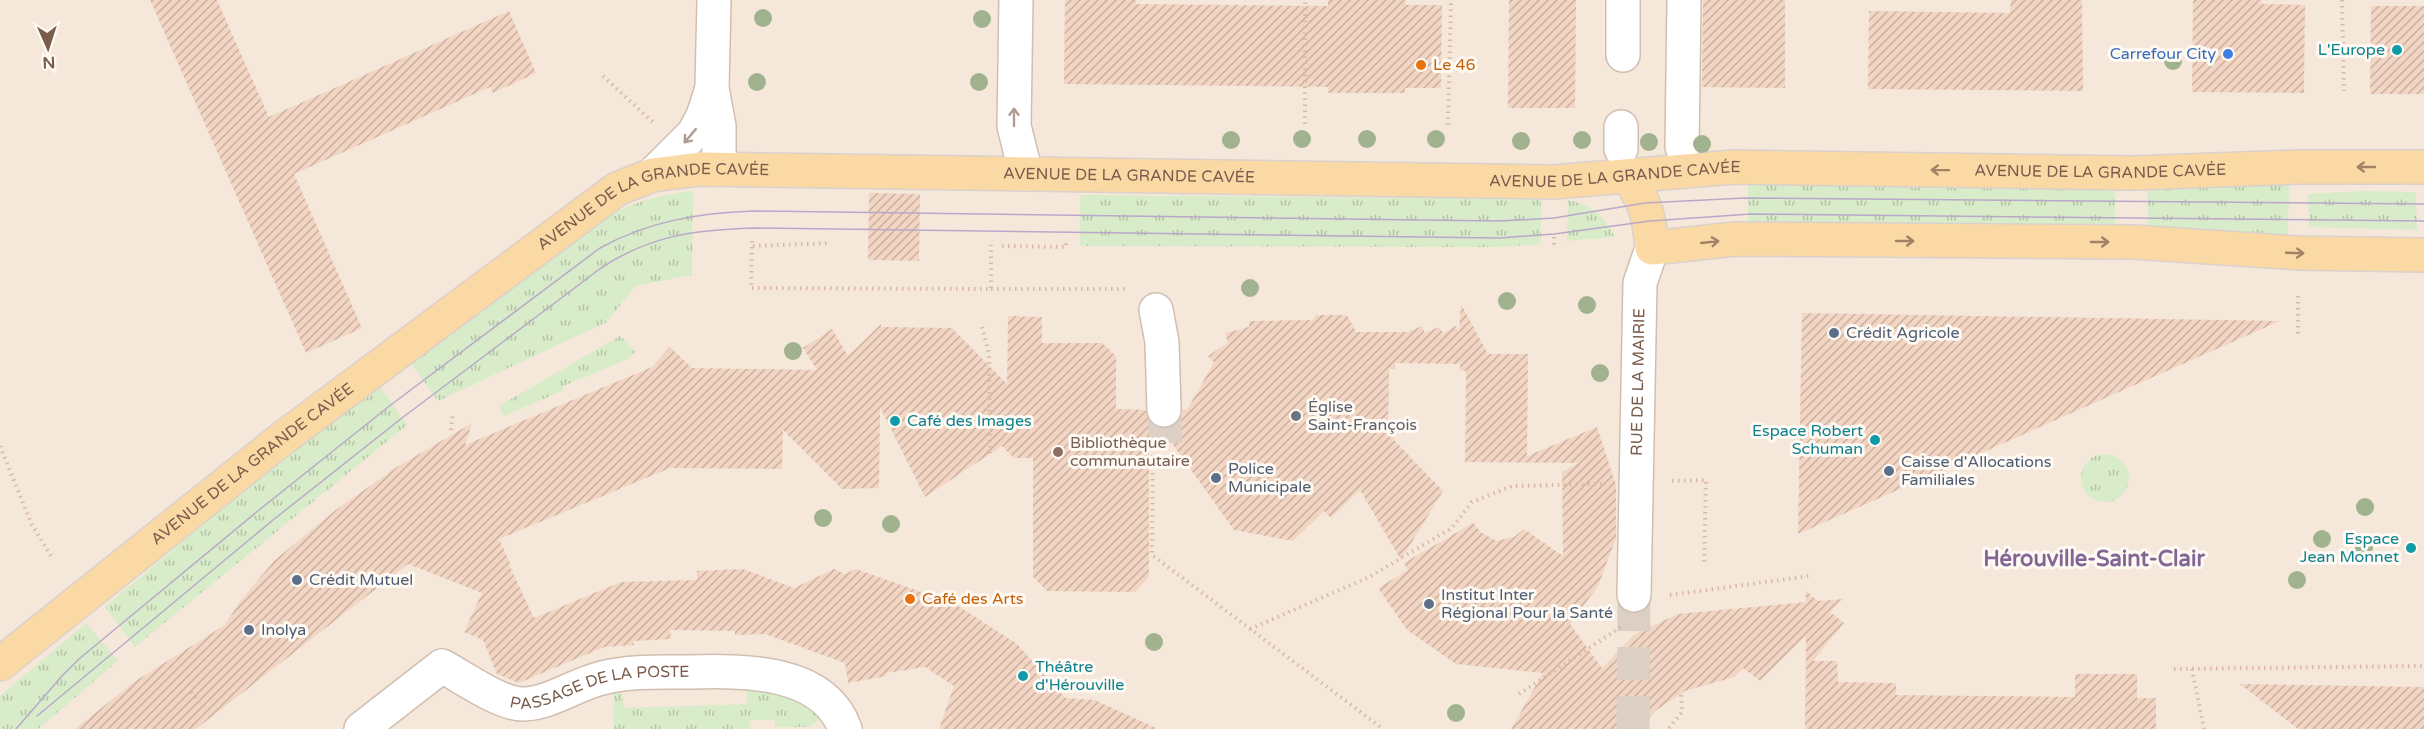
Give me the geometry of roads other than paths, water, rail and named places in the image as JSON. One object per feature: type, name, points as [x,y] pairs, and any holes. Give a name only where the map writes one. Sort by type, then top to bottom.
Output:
[{"type":"main road","name":"AVENUE DE LA GRANDE CAVÉE","points":[[0,663],[369,372],[617,189],[652,175],[719,169],[1554,182],[1623,151],[1734,167],[2134,173],[2298,167],[2424,167]]},
{"type":"main road","name":"RUE DE LA MAIRIE","points":[[1623,151],[1645,203],[1650,221],[1652,248]]},
{"type":"main road","points":[[1652,248],[1735,239],[2121,242],[2298,253],[2424,255]]},
{"type":"street","points":[[714,0],[712,88],[719,126],[719,169]]},
{"type":"street","points":[[1016,0],[1014,126],[1026,174]]},
{"type":"street","points":[[1623,0],[1623,55]]},
{"type":"street","points":[[1682,147],[1684,0]]},
{"type":"street","points":[[652,175],[694,133],[703,116],[712,88]]},
{"type":"street","name":"RUE DE LA MAIRIE","points":[[1634,595],[1640,283],[1652,248]]},
{"type":"street","points":[[1156,310],[1162,342],[1159,425]]},
{"type":"street","name":"PASSAGE DE LA POSTE","points":[[361,729],[442,666],[506,701],[524,704],[538,702],[599,679],[629,673],[756,672],[798,684],[814,692],[836,709],[845,729]]},
{"type":"tunnel","points":[[1164,410],[1166,453]]},
{"type":"tunnel","points":[[1633,729],[1634,595]]},
{"type":"tram line","points":[[16,729],[79,659],[259,510],[392,404],[600,248],[637,231],[675,220],[753,211],[1499,221],[1554,218],[1645,203],[1745,198],[2424,204]]},
{"type":"tram line","points":[[37,716],[273,520],[402,418],[601,268],[638,248],[674,236],[712,230],[753,228],[1499,238],[1554,234],[1650,221],[1751,214],[2424,221]]},
{"type":"place","name":"L'Europe","points":[[2397,50]]},
{"type":"place","name":"Carrefour City","points":[[2228,54]]},
{"type":"place","name":"Le 46","points":[[1421,65]]},
{"type":"place","name":"Crédit Agricole","points":[[1834,333]]},
{"type":"place","name":"Église Saint-François","points":[[1296,416]]},
{"type":"place","name":"Café des Images","points":[[895,421]]},
{"type":"place","name":"Espace Robert Schuman","points":[[1875,440]]},
{"type":"place","name":"Bibliothèque communautaire","points":[[1058,452]]},
{"type":"place","name":"Caisse d'Allocations Familiales","points":[[1889,471]]},
{"type":"place","name":"Police Municipale","points":[[1216,478]]},
{"type":"place","name":"Espace Jean Monnet","points":[[2411,548]]},
{"type":"place","name":"Crédit Mutuel","points":[[297,580]]},
{"type":"place","name":"Café des Arts","points":[[910,599]]},
{"type":"place","name":"Institut Inter Régional Pour la Santé","points":[[1429,604]]},
{"type":"place","name":"Inolya","points":[[249,630]]},
{"type":"place","name":"Théâtre d'Hérouville","points":[[1023,676]]},
{"type":"district","name":"Hérouville-Saint-Clair","points":[[2094,559]]}]
